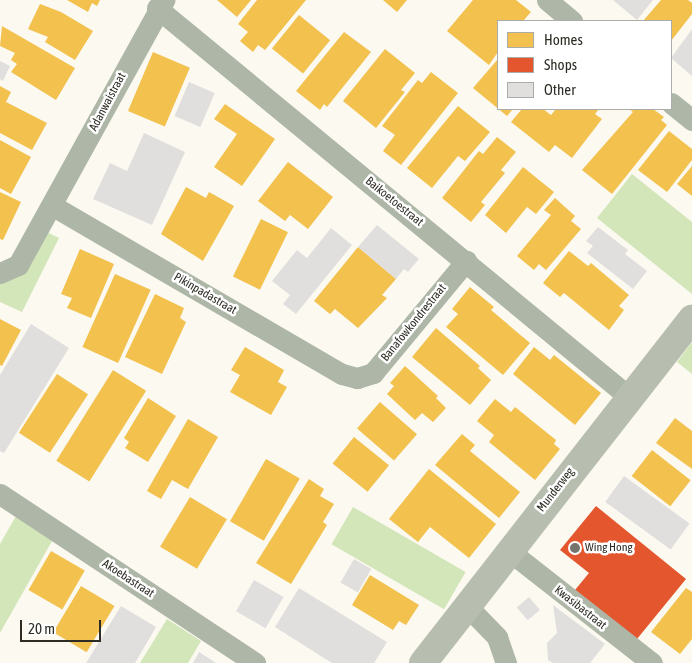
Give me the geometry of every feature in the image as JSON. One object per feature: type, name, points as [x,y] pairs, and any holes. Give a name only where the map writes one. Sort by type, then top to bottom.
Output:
[{"type":"street","points":[[547,0],[571,20]]},
{"type":"street","name":"Adanwaistraat","points":[[0,272],[18,265],[53,206],[160,4]]},
{"type":"street","name":"Baikoetoestraat","points":[[160,4],[629,397]]},
{"type":"street","points":[[672,104],[692,120]]},
{"type":"street","name":"Pikinpadastraat","points":[[53,206],[342,374],[358,378]]},
{"type":"street","name":"Banafowkondrestraat","points":[[358,378],[373,373],[466,260]]},
{"type":"street","name":"Munderweg","points":[[423,663],[508,550],[692,319]]},
{"type":"street","name":"Akoebastraat","points":[[0,494],[255,663]]},
{"type":"street","name":"Kwasibastraat","points":[[508,550],[652,663]]},
{"type":"street","points":[[466,604],[497,637],[506,663]]},
{"type":"green space","points":[[632,174],[692,222],[692,294],[597,218]]},
{"type":"green space","points":[[47,232],[59,238],[22,312],[0,302],[0,275]]},
{"type":"green space","points":[[692,342],[692,374],[677,362]]},
{"type":"green space","points":[[353,507],[466,572],[444,609],[332,544]]},
{"type":"green space","points":[[16,516],[52,541],[0,633],[0,544]]},
{"type":"green space","points":[[167,619],[201,641],[188,663],[140,663]]},
{"type":"building: Homes","points":[[67,0],[100,0],[97,6],[92,3],[88,12]]},
{"type":"building: Homes","points":[[217,0],[251,0],[237,17]]},
{"type":"building: Homes","points":[[257,0],[306,0],[265,50],[258,45],[253,52],[240,41],[248,32],[238,24]]},
{"type":"building: Homes","points":[[383,0],[407,0],[397,12]]},
{"type":"building: Homes","points":[[473,0],[516,0],[531,12],[524,20],[497,20],[497,53],[489,65],[447,31]]},
{"type":"building: Homes","points":[[661,0],[688,0],[692,3],[692,14],[672,40],[672,20],[644,20]]},
{"type":"building: Homes","points":[[40,4],[61,12],[93,31],[75,60],[45,42],[48,37],[28,29]]},
{"type":"building: Homes","points":[[299,15],[330,40],[303,74],[272,48]]},
{"type":"building: Homes","points":[[2,26],[75,68],[56,100],[11,72],[17,64],[11,60],[15,53],[0,46]]},
{"type":"building: Homes","points":[[344,32],[371,52],[327,107],[324,104],[320,110],[296,91]]},
{"type":"building: Homes","points":[[385,49],[415,73],[401,90],[405,92],[376,128],[343,101]]},
{"type":"building: Homes","points":[[153,52],[190,68],[165,127],[128,111]]},
{"type":"building: Homes","points":[[497,60],[497,108],[473,88]]},
{"type":"building: Homes","points":[[431,72],[458,93],[401,165],[383,151],[395,135],[382,126],[418,80],[422,83]]},
{"type":"building: Homes","points":[[0,86],[11,92],[6,102],[47,123],[32,150],[0,133]]},
{"type":"building: Homes","points":[[225,104],[275,139],[242,186],[214,167],[237,134],[214,119]]},
{"type":"building: Homes","points":[[458,106],[490,132],[465,161],[458,156],[432,188],[407,168]]},
{"type":"building: Homes","points":[[499,110],[512,110],[507,116]]},
{"type":"building: Homes","points":[[521,110],[544,110],[551,115],[555,110],[598,110],[595,114],[602,119],[572,158],[555,145],[549,152],[511,122]]},
{"type":"building: Homes","points":[[630,110],[654,110],[664,117],[661,120],[667,125],[612,194],[582,170],[633,112]]},
{"type":"building: Homes","points":[[669,131],[692,149],[692,160],[667,192],[638,170]]},
{"type":"building: Homes","points":[[497,137],[516,152],[501,170],[505,173],[481,202],[485,205],[471,222],[442,198],[479,151],[483,154]]},
{"type":"building: Homes","points":[[0,140],[31,157],[11,194],[0,188]]},
{"type":"building: Homes","points":[[288,162],[333,197],[308,229],[290,215],[285,221],[258,201]]},
{"type":"building: Homes","points":[[692,166],[692,196],[677,184]]},
{"type":"building: Homes","points":[[523,167],[554,192],[536,214],[527,207],[506,233],[485,215]]},
{"type":"building: Homes","points":[[186,187],[206,198],[209,192],[234,206],[203,261],[161,234]]},
{"type":"building: Homes","points":[[0,192],[21,202],[3,240],[0,239]]},
{"type":"building: Homes","points":[[555,198],[575,216],[571,221],[581,229],[546,270],[539,264],[534,270],[517,256],[551,215],[544,210]]},
{"type":"building: Homes","points":[[261,219],[288,232],[260,290],[233,277]]},
{"type":"building: Homes","points":[[358,247],[396,279],[382,295],[387,298],[358,328],[335,309],[330,314],[314,301]]},
{"type":"building: Homes","points":[[80,249],[114,264],[91,318],[67,308],[72,298],[61,294]]},
{"type":"building: Homes","points":[[569,251],[588,266],[591,263],[629,295],[619,306],[624,310],[609,330],[564,293],[560,297],[543,283]]},
{"type":"building: Homes","points":[[115,274],[151,290],[118,363],[82,347]]},
{"type":"building: Homes","points":[[470,287],[494,307],[491,310],[530,343],[503,375],[446,327],[458,314],[452,309]]},
{"type":"building: Homes","points":[[155,294],[184,308],[180,318],[186,322],[162,374],[125,357]]},
{"type":"building: Homes","points":[[0,319],[21,330],[2,366],[0,365]]},
{"type":"building: Homes","points":[[436,328],[480,366],[478,368],[491,380],[470,405],[412,357]]},
{"type":"building: Homes","points":[[245,347],[284,370],[278,382],[287,387],[271,415],[230,392],[240,375],[231,370]]},
{"type":"building: Homes","points":[[534,347],[550,360],[554,355],[601,393],[575,425],[513,374]]},
{"type":"building: Homes","points":[[405,366],[438,396],[436,398],[446,408],[433,422],[422,413],[415,420],[387,394],[394,386],[390,383]]},
{"type":"building: Homes","points":[[113,370],[146,391],[89,481],[56,461]]},
{"type":"building: Homes","points":[[57,374],[88,394],[50,453],[19,433]]},
{"type":"building: Homes","points":[[148,398],[176,416],[148,462],[125,448],[129,442],[124,438]]},
{"type":"building: Homes","points":[[495,399],[511,412],[515,407],[556,440],[554,444],[560,449],[535,480],[489,442],[494,435],[477,421]]},
{"type":"building: Homes","points":[[380,402],[417,434],[394,461],[357,428]]},
{"type":"building: Homes","points":[[675,418],[692,431],[692,469],[656,443]]},
{"type":"building: Homes","points":[[188,419],[218,437],[188,489],[172,480],[161,499],[147,491]]},
{"type":"building: Homes","points":[[462,434],[475,445],[470,451],[520,492],[499,518],[435,465]]},
{"type":"building: Homes","points":[[354,437],[389,465],[368,492],[333,463]]},
{"type":"building: Homes","points":[[652,450],[691,480],[670,506],[632,476]]},
{"type":"building: Homes","points":[[266,459],[300,478],[264,541],[230,521]]},
{"type":"building: Homes","points":[[429,469],[496,524],[469,558],[430,527],[418,542],[389,519]]},
{"type":"building: Homes","points":[[309,479],[324,489],[320,496],[334,504],[323,522],[327,525],[291,584],[256,563]]},
{"type":"building: Homes","points":[[190,497],[227,519],[197,569],[160,547]]},
{"type":"building: Homes","points":[[51,551],[85,570],[62,609],[28,590]]},
{"type":"building: Homes","points":[[370,575],[419,605],[406,625],[399,621],[393,630],[352,605]]},
{"type":"building: Homes","points":[[81,586],[114,606],[87,652],[53,632]]},
{"type":"building: Homes","points":[[686,588],[692,592],[692,639],[680,654],[651,632]]},
{"type":"building: Shops","points":[[596,506],[686,579],[637,639],[575,590],[589,573],[560,550]]},
{"type":"building: Other","points":[[613,0],[653,0],[637,20]]},
{"type":"building: Other","points":[[692,29],[692,76],[672,59]]},
{"type":"building: Other","points":[[0,61],[10,66],[3,81],[0,79]]},
{"type":"building: Other","points":[[189,82],[215,93],[200,127],[175,116]]},
{"type":"building: Other","points":[[144,133],[185,152],[152,225],[93,199],[110,163],[127,171]]},
{"type":"building: Other","points":[[377,225],[419,259],[408,272],[404,269],[396,279],[358,247]]},
{"type":"building: Other","points":[[598,227],[628,250],[625,254],[647,271],[633,289],[587,253],[593,246],[586,241]]},
{"type":"building: Other","points":[[331,228],[352,245],[296,314],[283,304],[290,295],[272,281],[297,250],[307,258]]},
{"type":"building: Other","points":[[31,324],[69,348],[4,453],[0,451],[0,375]]},
{"type":"building: Other","points":[[624,476],[690,524],[671,549],[605,502]]},
{"type":"building: Other","points":[[354,559],[371,569],[358,592],[340,582]]},
{"type":"building: Other","points":[[254,580],[283,597],[265,628],[236,611]]},
{"type":"building: Other","points":[[299,588],[387,642],[374,663],[332,663],[275,627]]},
{"type":"building: Other","points":[[529,597],[540,610],[528,620],[517,607]]},
{"type":"building: Other","points":[[553,605],[605,644],[590,663],[553,663],[548,660],[547,643],[557,633]]},
{"type":"building: Other","points":[[121,606],[156,627],[135,663],[86,663]]},
{"type":"building: Other","points":[[199,652],[216,663],[193,663]]},
{"type":"place","name":"Wing Hong","points":[[575,548]]}]
